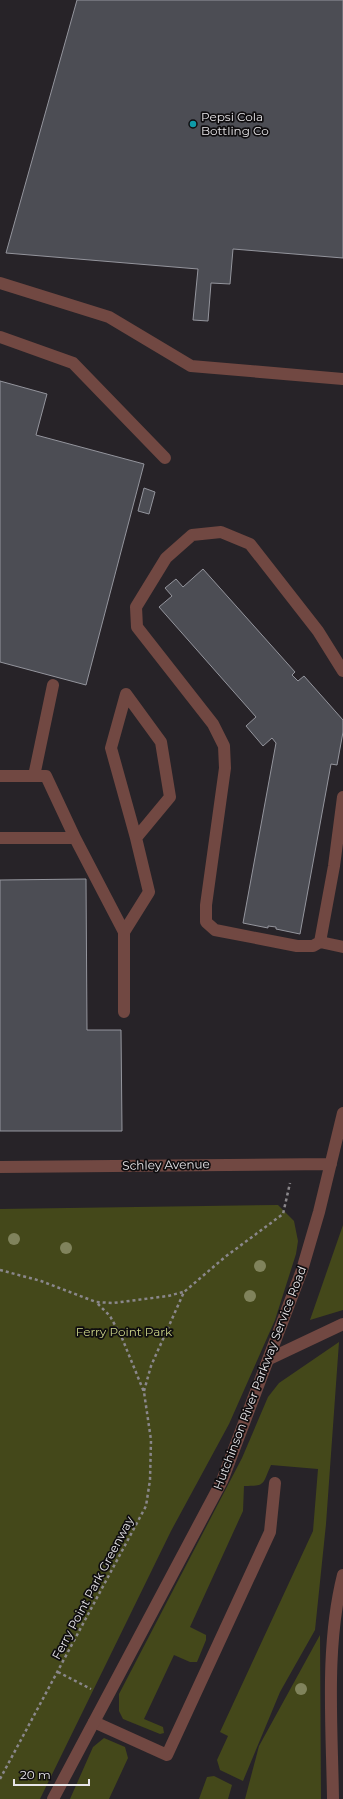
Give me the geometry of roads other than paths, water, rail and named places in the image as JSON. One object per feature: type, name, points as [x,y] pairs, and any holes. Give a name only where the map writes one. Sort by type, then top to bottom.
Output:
[{"type":"street","points":[[0,283],[109,317],[191,366],[343,379]]},
{"type":"street","points":[[0,337],[73,363],[165,458]]},
{"type":"street","points":[[343,670],[318,630],[250,544],[220,532],[192,535],[186,540],[166,558],[136,607],[137,627],[213,724],[224,746],[225,768],[206,905],[206,922],[214,930],[298,946],[313,946],[320,942],[343,947]]},
{"type":"street","points":[[34,776],[53,684]]},
{"type":"street","points":[[124,932],[149,892],[136,838],[111,748],[126,694],[161,742],[170,797],[136,838]]},
{"type":"street","points":[[0,776],[46,776],[124,932],[124,1012]]},
{"type":"street","points":[[320,942],[334,866],[343,797]]},
{"type":"street","points":[[0,838],[76,838]]},
{"type":"street","name":"Hutchinson River Parkway Service Road","points":[[53,1799],[222,1481],[302,1270],[331,1164],[343,1113]]},
{"type":"street","name":"Schley Avenue","points":[[0,1167],[331,1164]]},
{"type":"street","points":[[269,1359],[343,1324]]},
{"type":"street","points":[[94,1722],[167,1755],[270,1532],[275,1484]]},
{"type":"street","points":[[333,1799],[332,1655],[338,1597],[343,1575]]},
{"type":"place","name":"Pepsi Cola Bottling Co","points":[[193,124]]},
{"type":"park label","name":"Ferry Point Park","points":[[124,1332]]}]
